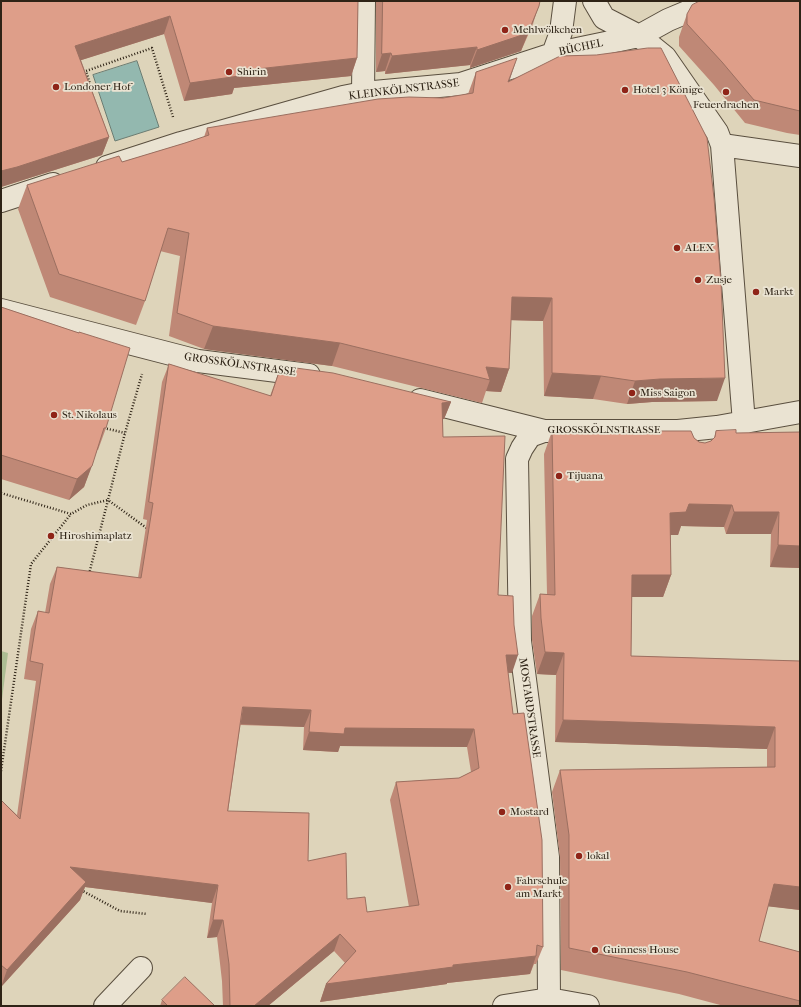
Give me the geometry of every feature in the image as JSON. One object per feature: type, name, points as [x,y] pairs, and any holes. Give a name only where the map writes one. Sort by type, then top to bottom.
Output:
[{"type":"street","points":[[363,93],[364,1]]},
{"type":"street","name":"BÜCHEL","points":[[553,54],[561,32],[565,1]]},
{"type":"street","points":[[594,1],[604,18],[639,36],[665,57],[719,138],[744,422],[800,412]]},
{"type":"street","name":"BÜCHEL","points":[[553,54],[639,36],[668,20],[712,1]]},
{"type":"street","name":"KLEINKÖLNSTRASSE","points":[[92,172],[181,143],[343,97],[363,93],[461,84],[553,54]]},
{"type":"street","points":[[719,138],[800,156]]},
{"type":"street","points":[[1,201],[69,179]]},
{"type":"street","name":"GROSSKÖLNSTRASSE","points":[[1,310],[198,361],[329,378]]},
{"type":"street","name":"GROSSKÖLNSTRASSE","points":[[398,395],[544,431],[678,431],[717,428],[744,422]]},
{"type":"street","points":[[694,429],[696,453]]},
{"type":"street","name":"MOSTARDSTRASSE","points":[[544,431],[530,436],[517,459],[517,524],[520,641],[548,857],[549,999]]},
{"type":"street","points":[[105,1006],[141,968]]},
{"type":"street","points":[[504,1006],[549,999],[588,1006]]},
{"type":"path","points":[[92,93],[86,71],[152,48],[181,143]]},
{"type":"path","points":[[88,577],[125,433],[150,349]]},
{"type":"path","points":[[103,428],[125,433]]},
{"type":"path","points":[[1,493],[71,514]]},
{"type":"path","points":[[1,771],[31,564],[71,514],[87,505],[108,500],[148,529]]},
{"type":"path","points":[[80,889],[120,911],[147,914]]},
{"type":"green space","points":[[1,651],[8,653],[1,707]]},
{"type":"water","points":[[137,61],[159,127],[115,141],[93,75]]},
{"type":"building","points":[[1,1],[358,1],[357,58],[239,71],[239,76],[190,83],[170,16],[75,46],[109,137],[1,171]]},
{"type":"building","points":[[383,1],[540,1],[528,33],[477,50],[477,47],[392,56],[391,53],[382,54]]},
{"type":"building","points":[[700,1],[800,1],[800,111],[754,100],[687,24],[687,14],[692,5]]},
{"type":"building","points":[[648,48],[661,48],[707,138],[721,282],[725,378],[635,381],[601,376],[552,373],[552,298],[512,297],[509,369],[486,367],[490,380],[340,343],[213,326],[177,313],[189,233],[168,228],[145,301],[59,274],[27,185],[119,156],[122,162],[185,143],[209,135],[207,128],[378,99],[409,97],[443,98],[473,93],[476,72],[517,58],[508,82],[560,56],[596,55]]},
{"type":"building","name":"St. Nikolaus","points":[[1,307],[130,348],[106,428],[104,428],[92,466],[77,479],[1,455]]},
{"type":"building","points":[[169,364],[271,396],[281,366],[333,373],[451,402],[442,403],[443,437],[505,436],[498,595],[513,596],[514,625],[518,655],[506,655],[513,714],[524,713],[542,840],[543,947],[537,945],[536,956],[453,965],[453,967],[326,984],[356,951],[340,934],[254,1006],[230,1006],[229,964],[223,920],[213,920],[218,885],[70,867],[86,882],[7,970],[1,965],[1,800],[20,819],[43,664],[30,661],[38,611],[49,613],[57,567],[141,578],[153,503],[149,502]],"holes":[[[243,707],[311,710],[309,732],[344,734],[345,728],[474,729],[479,768],[459,778],[396,782],[419,905],[367,912],[365,897],[347,899],[346,853],[308,861],[309,813],[228,811]]]},
{"type":"building","points":[[736,430],[736,433],[800,432],[800,546],[778,545],[779,512],[734,512],[732,505],[689,504],[686,512],[670,513],[671,575],[632,575],[631,656],[800,661],[800,887],[774,884],[759,941],[800,952],[800,1001],[687,972],[569,948],[569,835],[560,770],[775,767],[775,727],[563,720],[564,653],[545,652],[540,594],[555,595],[552,431],[691,431],[694,438],[699,442],[705,443],[711,441],[715,437],[716,431]]},
{"type":"building","points":[[185,977],[215,1006],[167,1006],[162,1000]]},
{"type":"place","name":"Mehlwölkchen","points":[[505,30]]},
{"type":"place","name":"Shirin","points":[[229,72]]},
{"type":"place","name":"Londoner Hof","points":[[56,87]]},
{"type":"place","name":"Hotel 3 Könige","points":[[625,90]]},
{"type":"place","name":"Feuerdrachen","points":[[726,92]]},
{"type":"place","name":"ALEX","points":[[677,248]]},
{"type":"place","name":"Zusje","points":[[698,280]]},
{"type":"place","name":"Markt","points":[[756,292]]},
{"type":"place","name":"Miss Saigon","points":[[632,393]]},
{"type":"place","name":"St. Nikolaus","points":[[54,415]]},
{"type":"place","name":"Tijuana","points":[[559,476]]},
{"type":"place","name":"Hiroshimaplatz","points":[[51,536]]},
{"type":"place","name":"Mostard","points":[[502,812]]},
{"type":"place","name":"lokal","points":[[579,856]]},
{"type":"place","name":"Fahrschule am Markt","points":[[508,887]]},
{"type":"place","name":"Guinness House","points":[[595,950]]}]
